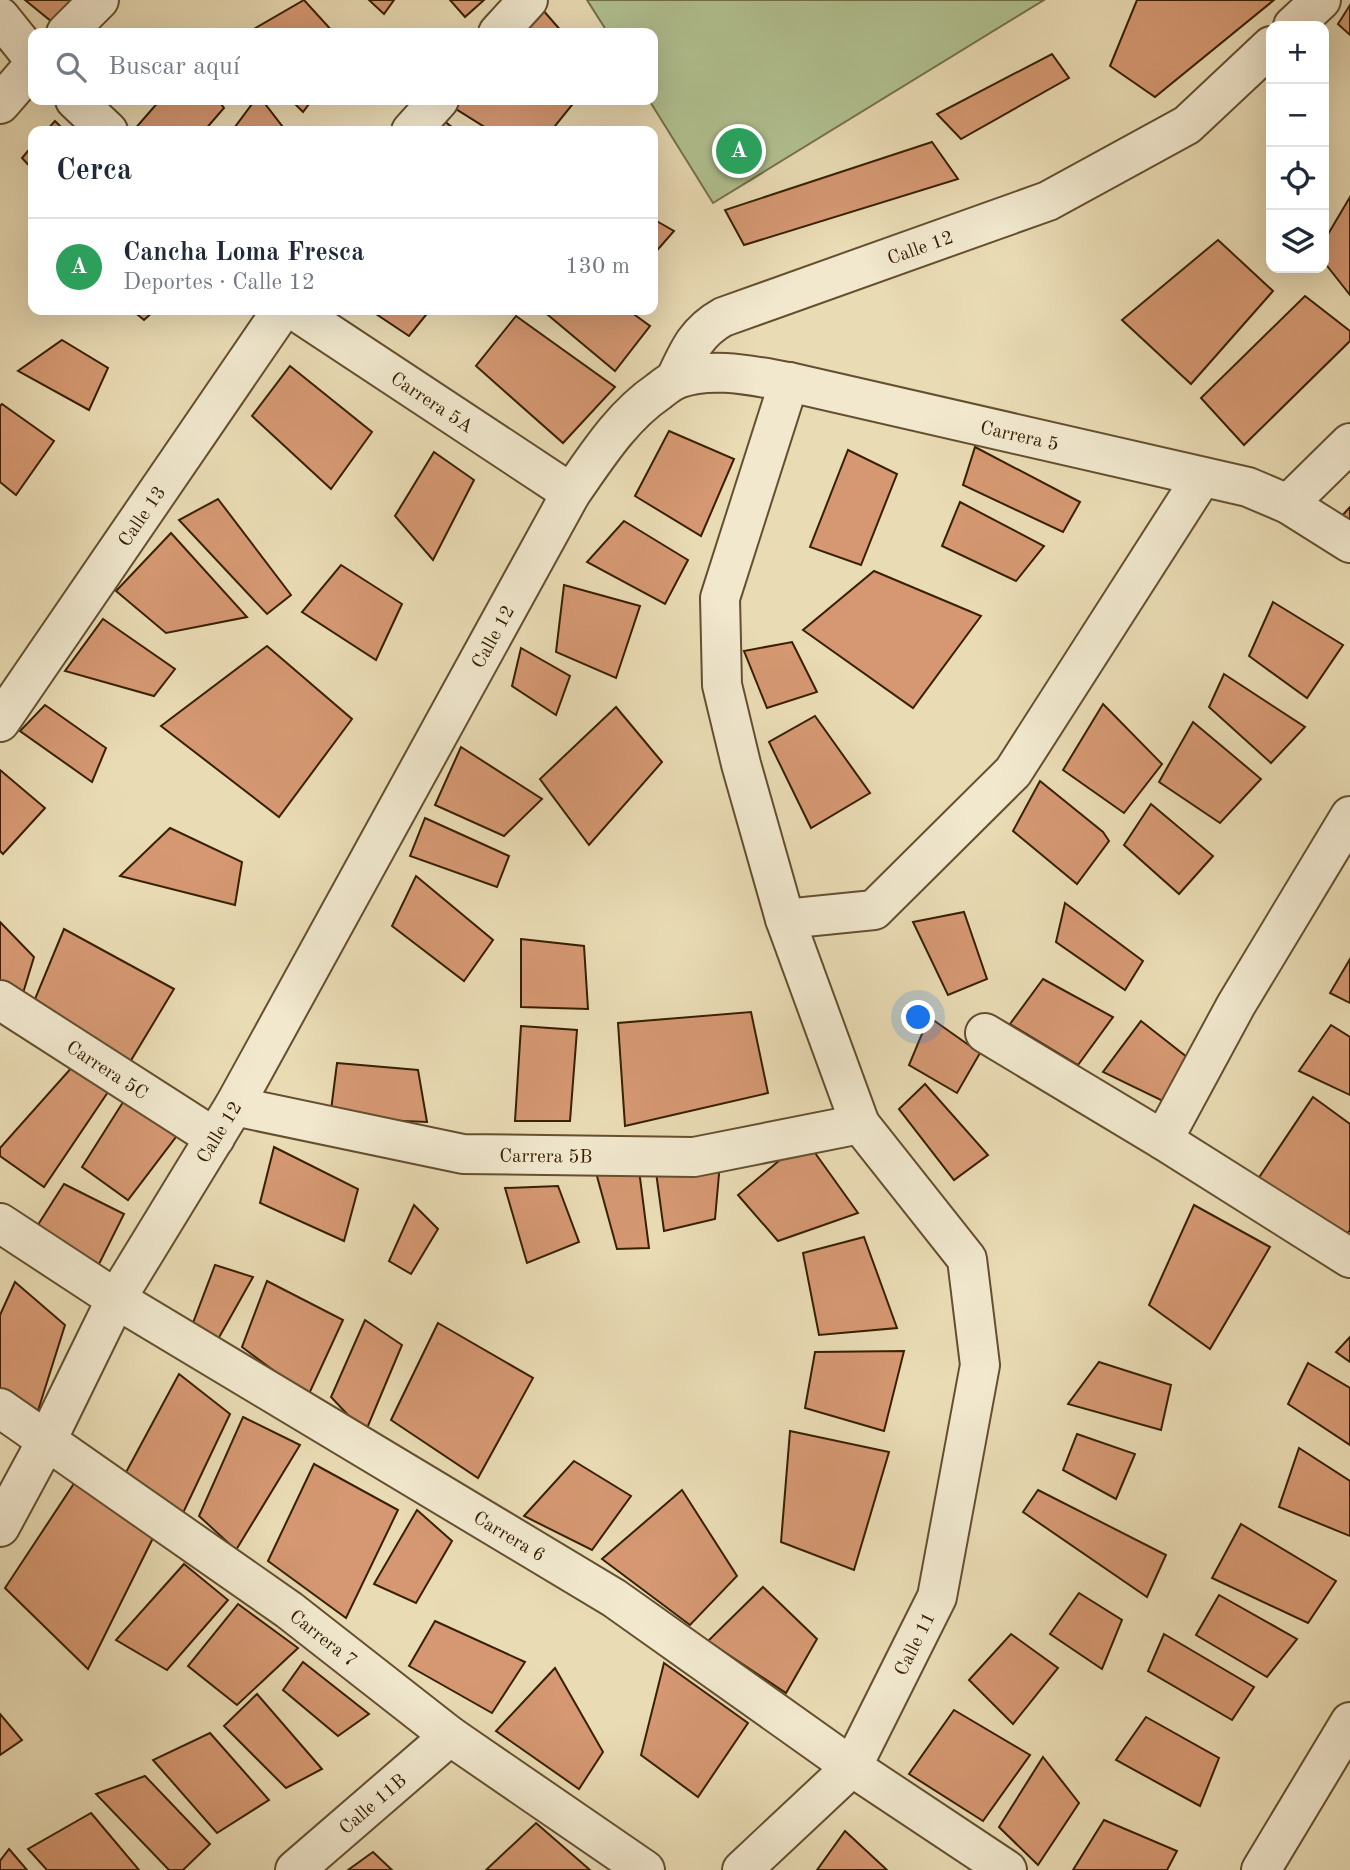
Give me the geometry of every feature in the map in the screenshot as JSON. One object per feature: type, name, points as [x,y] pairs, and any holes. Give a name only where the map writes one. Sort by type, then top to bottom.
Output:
[{"type":"street","points":[[70,28],[99,0]]},
{"type":"street","points":[[503,28],[528,0]]},
{"type":"street","points":[[1298,21],[1321,0]]},
{"type":"street","points":[[0,17],[28,52]]},
{"type":"street","name":"Calle 12","points":[[0,1527],[47,1440],[116,1299],[225,1122],[571,493],[614,433],[643,402],[675,380],[690,349],[706,326],[1048,201],[1187,125],[1266,51]]},
{"type":"street","points":[[0,104],[28,72]]},
{"type":"street","points":[[80,105],[103,126]]},
{"type":"street","points":[[416,126],[434,105]]},
{"type":"street","name":"Calle 13","points":[[0,722],[279,315]]},
{"type":"street","name":"Carrera 5A","points":[[302,315],[571,493]]},
{"type":"street","name":"Carrera 5","points":[[675,380],[705,373],[735,373],[789,382],[1248,487],[1288,504],[1350,543]]},
{"type":"street","name":"Calle 11","points":[[742,1870],[852,1767],[937,1597],[980,1365],[967,1259],[860,1124],[785,919],[741,764],[722,685],[720,598],[789,382]]},
{"type":"street","points":[[1288,504],[1350,443]]},
{"type":"street","points":[[785,919],[874,910],[1013,772],[1202,477]]},
{"type":"street","points":[[1163,1140],[1236,1005],[1350,816]]},
{"type":"street","name":"Carrera 5C","points":[[0,1000],[225,1122]]},
{"type":"street","points":[[985,1033],[1163,1140],[1350,1258]]},
{"type":"street","name":"Carrera 5B","points":[[225,1122],[463,1154],[694,1157],[860,1124]]},
{"type":"street","name":"Carrera 6","points":[[0,1223],[116,1299],[614,1598],[852,1767],[1007,1870]]},
{"type":"street","name":"Carrera 7","points":[[0,1408],[289,1610],[450,1736],[645,1870]]},
{"type":"street","points":[[1261,1870],[1350,1722]]},
{"type":"street","name":"Calle 11B","points":[[295,1870],[450,1736]]},
{"type":"green space","points":[[587,0],[1044,0],[713,203],[652,105],[658,105],[658,28],[605,28]]},
{"type":"building","points":[[25,0],[77,0],[57,26]]},
{"type":"building","points":[[304,0],[329,28],[256,28]]},
{"type":"building","points":[[369,0],[394,0],[384,14]]},
{"type":"building","points":[[450,0],[484,0],[465,17]]},
{"type":"building","points":[[1137,0],[1274,0],[1155,97],[1110,66]]},
{"type":"building","points":[[1350,5],[1350,35],[1338,24]]},
{"type":"building","points":[[542,9],[559,28],[523,28]]},
{"type":"building","points":[[1052,54],[1069,78],[961,139],[937,114]]},
{"type":"building","points":[[156,105],[222,105],[224,108],[208,126],[137,126]]},
{"type":"building","points":[[251,105],[266,105],[282,126],[236,126]]},
{"type":"building","points":[[296,105],[308,105],[303,112]]},
{"type":"building","points":[[450,105],[572,105],[555,126],[483,126]]},
{"type":"building","points":[[434,113],[451,126],[427,126]]},
{"type":"building","points":[[932,142],[958,179],[744,245],[725,210]]},
{"type":"building","points":[[28,151],[28,165],[22,158]]},
{"type":"building","points":[[1350,197],[1350,295],[1329,268],[1329,233]]},
{"type":"building","points":[[658,222],[674,231],[658,249]]},
{"type":"building","points":[[1218,240],[1273,291],[1191,384],[1122,320]]},
{"type":"building","points":[[1305,296],[1350,331],[1350,341],[1244,445],[1201,398]]},
{"type":"building","points":[[378,315],[426,315],[409,336]]},
{"type":"building","points":[[548,315],[635,315],[650,326],[615,371]]},
{"type":"building","points":[[516,316],[615,387],[563,443],[476,366]]},
{"type":"building","points":[[62,340],[108,368],[89,410],[18,371]]},
{"type":"building","points":[[290,366],[372,432],[331,489],[252,416]]},
{"type":"building","points":[[2,404],[54,441],[16,495],[0,482]]},
{"type":"building","points":[[669,431],[734,459],[701,536],[635,496]]},
{"type":"building","points":[[975,447],[1080,502],[1063,532],[963,485]]},
{"type":"building","points":[[848,450],[897,474],[861,565],[810,547]]},
{"type":"building","points":[[434,452],[474,480],[433,560],[395,516]]},
{"type":"building","points":[[218,499],[291,595],[267,614],[179,520]]},
{"type":"building","points":[[960,502],[1044,546],[1016,581],[942,546]]},
{"type":"building","points":[[1350,507],[1350,526],[1340,518]]},
{"type":"building","points":[[624,521],[688,560],[665,604],[587,562]]},
{"type":"building","points":[[171,533],[247,617],[166,633],[116,591]]},
{"type":"building","points":[[341,565],[402,604],[376,660],[302,612]]},
{"type":"building","points":[[874,571],[981,616],[913,708],[803,630]]},
{"type":"building","points":[[564,585],[640,606],[616,678],[556,652]]},
{"type":"building","points":[[1273,602],[1343,645],[1307,698],[1249,656]]},
{"type":"building","points":[[103,619],[175,669],[154,696],[65,671]]},
{"type":"building","points":[[792,642],[817,692],[767,708],[744,651]]},
{"type":"building","points":[[267,646],[352,719],[279,817],[161,726]]},
{"type":"building","points":[[521,648],[570,676],[556,715],[512,686]]},
{"type":"building","points":[[1224,674],[1305,727],[1271,763],[1209,707]]},
{"type":"building","points":[[1103,704],[1162,764],[1124,813],[1063,770]]},
{"type":"building","points":[[45,705],[106,748],[92,782],[20,731]]},
{"type":"building","points":[[616,707],[662,762],[589,845],[540,779]]},
{"type":"building","points":[[815,716],[870,793],[811,828],[769,742]]},
{"type":"building","points":[[1193,722],[1261,779],[1220,823],[1159,782]]},
{"type":"building","points":[[461,747],[542,799],[504,836],[435,805]]},
{"type":"building","points":[[0,770],[45,808],[3,854],[0,851]]},
{"type":"building","points":[[1040,781],[1103,832],[1109,841],[1077,884],[1013,831]]},
{"type":"building","points":[[1151,804],[1213,856],[1179,894],[1124,845]]},
{"type":"building","points":[[425,818],[509,856],[497,887],[410,856]]},
{"type":"building","points":[[170,828],[242,862],[235,905],[120,876]]},
{"type":"building","points":[[416,876],[493,940],[464,981],[392,926]]},
{"type":"building","points":[[1065,903],[1143,961],[1125,990],[1056,942]]},
{"type":"building","points":[[964,912],[987,979],[948,995],[913,922]]},
{"type":"building","points":[[0,922],[34,957],[20,1003],[0,991]]},
{"type":"building","points":[[64,929],[174,989],[130,1062],[35,999]]},
{"type":"building","points":[[521,939],[584,946],[588,1009],[521,1007]]},
{"type":"building","points":[[1350,959],[1350,1003],[1330,993]]},
{"type":"building","points":[[1043,979],[1113,1017],[1078,1065],[1010,1024]]},
{"type":"building","points":[[751,1012],[768,1093],[625,1126],[618,1023]]},
{"type":"building","points":[[929,1017],[980,1053],[957,1093],[909,1065]]},
{"type":"building","points":[[1141,1021],[1192,1061],[1169,1104],[1103,1072]]},
{"type":"building","points":[[1331,1025],[1350,1037],[1350,1095],[1299,1071]]},
{"type":"building","points":[[521,1026],[577,1030],[570,1121],[515,1121]]},
{"type":"building","points":[[81,1057],[108,1092],[44,1187],[0,1156],[0,1148]]},
{"type":"building","points":[[337,1063],[418,1070],[427,1122],[330,1118]]},
{"type":"building","points":[[925,1084],[988,1155],[954,1180],[899,1109]]},
{"type":"building","points":[[1313,1097],[1350,1124],[1350,1230],[1343,1239],[1258,1179]]},
{"type":"building","points":[[125,1099],[182,1129],[128,1200],[82,1167]]},
{"type":"building","points":[[805,1139],[858,1213],[778,1241],[738,1195]]},
{"type":"building","points":[[274,1147],[358,1189],[344,1241],[260,1203]]},
{"type":"building","points":[[720,1163],[715,1219],[664,1231],[655,1165]]},
{"type":"building","points":[[595,1169],[639,1170],[649,1248],[617,1249]]},
{"type":"building","points":[[64,1184],[124,1214],[93,1276],[34,1231]]},
{"type":"building","points":[[558,1186],[579,1242],[527,1263],[505,1188]]},
{"type":"building","points":[[414,1205],[438,1229],[411,1274],[389,1261]]},
{"type":"building","points":[[1194,1205],[1270,1247],[1210,1349],[1149,1305]]},
{"type":"building","points":[[864,1237],[897,1328],[819,1335],[803,1253]]},
{"type":"building","points":[[215,1265],[253,1277],[217,1341],[193,1323]]},
{"type":"building","points":[[267,1281],[343,1320],[308,1396],[242,1347]]},
{"type":"building","points":[[15,1282],[65,1325],[36,1417],[0,1401],[0,1315]]},
{"type":"building","points":[[365,1320],[402,1345],[365,1433],[331,1397]]},
{"type":"building","points":[[438,1323],[533,1378],[478,1478],[391,1420]]},
{"type":"building","points":[[1350,1337],[1350,1362],[1336,1352]]},
{"type":"building","points":[[904,1351],[884,1431],[805,1408],[815,1352]]},
{"type":"building","points":[[1099,1362],[1171,1385],[1161,1430],[1068,1404]]},
{"type":"building","points":[[1308,1363],[1350,1388],[1350,1445],[1288,1404]]},
{"type":"building","points":[[179,1374],[230,1414],[182,1515],[124,1476]]},
{"type":"building","points":[[243,1417],[300,1445],[236,1550],[199,1516]]},
{"type":"building","points":[[790,1431],[889,1452],[854,1570],[781,1542]]},
{"type":"building","points":[[1077,1434],[1135,1454],[1116,1499],[1063,1470]]},
{"type":"building","points":[[1299,1448],[1350,1481],[1350,1536],[1279,1507]]},
{"type":"building","points":[[574,1461],[631,1496],[592,1550],[524,1516]]},
{"type":"building","points":[[314,1464],[398,1510],[346,1618],[268,1561]]},
{"type":"building","points":[[75,1482],[153,1538],[88,1669],[5,1588]]},
{"type":"building","points":[[682,1490],[737,1576],[690,1625],[602,1559]]},
{"type":"building","points":[[1038,1490],[1166,1555],[1147,1597],[1023,1512]]},
{"type":"building","points":[[417,1510],[452,1541],[416,1603],[374,1584]]},
{"type":"building","points":[[1241,1524],[1336,1581],[1308,1623],[1212,1578]]},
{"type":"building","points":[[184,1564],[228,1600],[167,1670],[116,1640]]},
{"type":"building","points":[[763,1587],[817,1639],[786,1693],[708,1641]]},
{"type":"building","points":[[1079,1593],[1122,1620],[1102,1669],[1050,1634]]},
{"type":"building","points":[[1219,1595],[1297,1639],[1267,1677],[1196,1635]]},
{"type":"building","points":[[238,1604],[298,1648],[237,1705],[188,1666]]},
{"type":"building","points":[[435,1621],[525,1662],[492,1713],[409,1666]]},
{"type":"building","points":[[1011,1634],[1058,1668],[1013,1724],[969,1680]]},
{"type":"building","points":[[1164,1634],[1254,1687],[1232,1720],[1148,1671]]},
{"type":"building","points":[[303,1662],[369,1714],[338,1736],[283,1690]]},
{"type":"building","points":[[664,1663],[748,1723],[698,1797],[641,1755]]},
{"type":"building","points":[[555,1668],[603,1752],[579,1789],[496,1731]]},
{"type":"building","points":[[257,1694],[322,1769],[286,1788],[224,1726]]},
{"type":"building","points":[[954,1710],[1030,1755],[983,1821],[909,1774]]},
{"type":"building","points":[[0,1714],[22,1740],[0,1755]]},
{"type":"building","points":[[1146,1717],[1219,1758],[1200,1806],[1116,1760]]},
{"type":"building","points":[[210,1733],[269,1800],[217,1833],[153,1760]]},
{"type":"building","points":[[1043,1757],[1079,1803],[1038,1865],[999,1827]]},
{"type":"building","points":[[145,1776],[210,1844],[183,1870],[169,1870],[96,1794]]},
{"type":"building","points":[[91,1813],[139,1870],[47,1870],[28,1849]]},
{"type":"building","points":[[1104,1820],[1177,1851],[1167,1870],[1073,1870]]},
{"type":"building","points":[[536,1823],[590,1870],[486,1870]]},
{"type":"building","points":[[845,1831],[887,1870],[817,1870]]},
{"type":"building","points":[[9,1849],[27,1870],[0,1870],[0,1861]]},
{"type":"building","points":[[373,1852],[392,1870],[348,1870]]},
{"type":"place","name":"Cancha Loma Fresca","points":[[739,151]]}]
